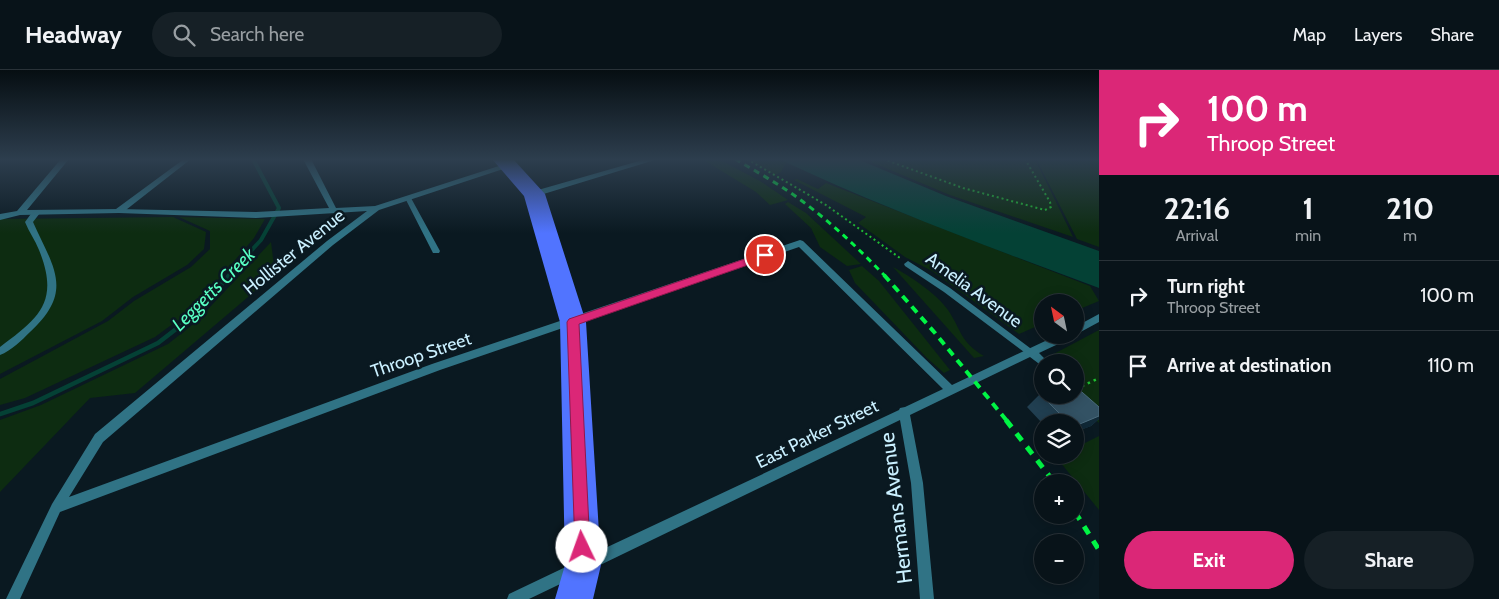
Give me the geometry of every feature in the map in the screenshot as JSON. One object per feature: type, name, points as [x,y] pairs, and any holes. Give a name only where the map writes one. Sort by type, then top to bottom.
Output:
[{"type":"main road","points":[[525,184],[534,194],[573,322],[583,566],[574,599]]},
{"type":"street","points":[[20,213],[44,184]]},
{"type":"street","name":"Hollister Avenue","points":[[320,184],[334,211]]},
{"type":"street","points":[[0,217],[20,213],[119,210],[256,215],[376,208],[447,184]]},
{"type":"street","points":[[534,194],[569,184]]},
{"type":"street","name":"Hollister Avenue","points":[[13,599],[56,508],[98,438],[330,243],[376,208]]},
{"type":"street","name":"Throop Street","points":[[56,508],[436,367],[573,322],[800,243],[951,390]]},
{"type":"street","points":[[1084,326],[1099,318]]},
{"type":"street","name":"East Parker Street","points":[[514,599],[904,411],[1049,344]]},
{"type":"street","name":"Hermans Avenue","points":[[904,411],[917,484],[927,599]]},
{"type":"lane","points":[[119,210],[155,184]]},
{"type":"lane","points":[[408,198],[436,252]]},
{"type":"lane","points":[[0,352],[25,334],[51,299],[48,265],[29,222],[36,213]]},
{"type":"lane","name":"Amelia Avenue","points":[[908,264],[948,290],[1031,353]]},
{"type":"path","points":[[792,184],[842,215],[908,264]]},
{"type":"path","points":[[949,184],[984,195],[1046,210],[1052,207],[1039,184]]},
{"type":"path","points":[[1084,385],[1099,378]]},
{"type":"shaded area","points":[[742,184],[764,184],[788,200],[770,205],[756,192]]},
{"type":"shaded area","points":[[801,184],[807,184],[818,189],[828,184],[1090,286],[1099,301],[1084,307],[1084,294],[1034,294],[1034,327],[1019,334],[932,271],[905,257],[858,223],[866,217]]},
{"type":"shaded area","points":[[834,184],[916,184],[1099,251],[1099,288],[978,243]]},
{"type":"shaded area","points":[[923,184],[1047,184],[1073,237],[950,195]]},
{"type":"shaded area","points":[[1049,184],[1099,184],[1099,247],[1077,239]]},
{"type":"shaded area","points":[[788,202],[806,213],[861,264],[847,266],[820,247],[811,228],[785,204]]},
{"type":"shaded area","points":[[173,217],[206,232],[204,249],[187,265],[133,297],[102,321],[0,374],[0,219]]},
{"type":"shaded area","points":[[179,217],[265,219],[254,238],[193,309],[155,337],[25,398],[0,405],[0,379],[108,321],[134,301],[191,267],[210,249],[210,231]]},
{"type":"shaded area","points":[[271,242],[275,274],[135,393],[90,398],[0,492],[0,420],[41,405],[168,344],[196,322]]},
{"type":"shaded area","points":[[862,266],[879,281],[950,370],[944,373],[927,358],[855,283],[849,270]]},
{"type":"shaded area","points":[[893,267],[915,280],[937,298],[953,317],[962,336],[970,346],[984,356],[974,358]]},
{"type":"shaded area","points":[[1099,330],[1099,423],[1077,404],[1084,404],[1084,354],[1054,354],[1073,344],[1084,344],[1084,338]]},
{"type":"shaded area","points":[[1099,436],[1099,510],[1084,492],[1084,474],[1070,474],[1062,464],[1084,464],[1084,444]]},
{"type":"building","points":[[1084,394],[1099,407],[1099,416],[1084,422],[1084,414],[1060,414],[1050,404],[1084,404]]},
{"type":"waterway","name":"Leggetts Creek","points":[[228,276],[261,240],[279,208],[266,184]]},
{"type":"waterway","name":"Leggetts Creek","points":[[0,414],[33,403],[158,343],[193,316],[230,275]]},
{"type":"railway","points":[[776,184],[827,221],[885,276]]},
{"type":"railway","points":[[884,275],[935,333],[1007,421]]},
{"type":"railway","points":[[1006,420],[1048,474]]},
{"type":"railway","points":[[1083,524],[1099,550]]},
{"type":"route","points":[[582,547],[573,322],[765,255]]}]
